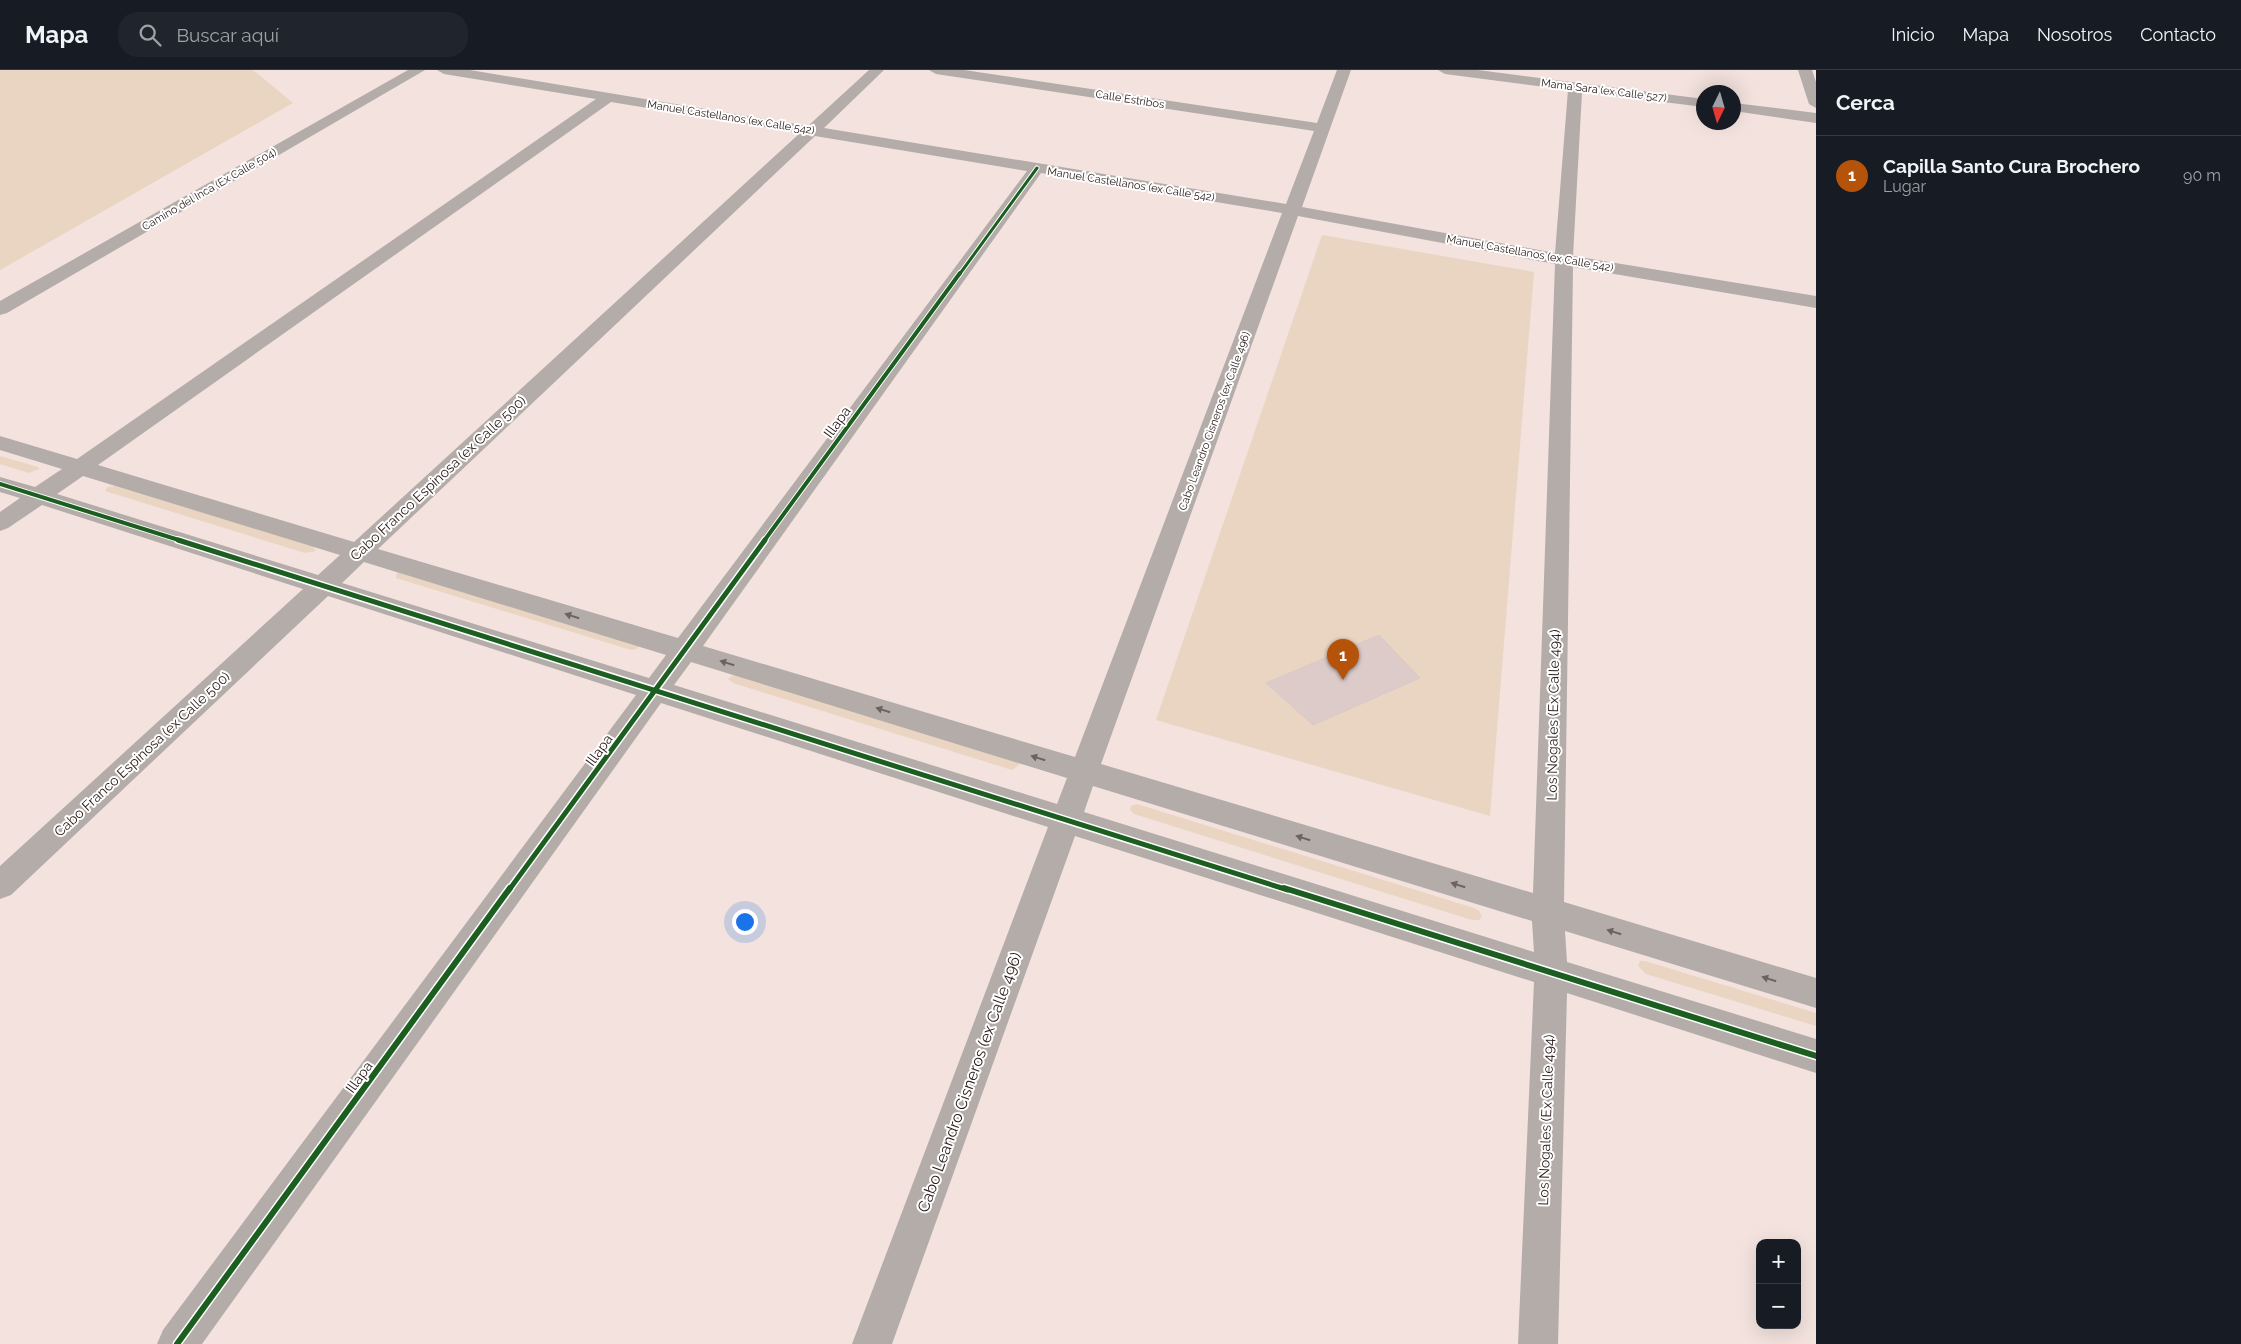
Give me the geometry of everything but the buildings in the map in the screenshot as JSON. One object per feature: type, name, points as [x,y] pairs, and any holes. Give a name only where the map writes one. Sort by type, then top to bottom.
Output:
[{"type":"street","name":"Camino del Inca (Ex Calle 504)","points":[[0,309],[418,70]]},
{"type":"street","name":"Manuel Castellanos (ex Calle 542)","points":[[444,70],[1292,210],[1564,260],[1816,302]]},
{"type":"street","name":"Cabo Franco Espinosa (ex Calle 500)","points":[[0,886],[877,70]]},
{"type":"street","name":"Calle Estribos","points":[[936,70],[1323,128]]},
{"type":"street","name":"Cabo Leandro Cisneros (ex Calle 496)","points":[[872,1344],[1344,70]]},
{"type":"street","name":"Mama Sara (ex Calle 527)","points":[[1445,70],[1696,103]]},
{"type":"street","points":[[1805,70],[1816,104]]},
{"type":"street","name":"Los Nogales (Ex Calle 494)","points":[[1538,1344],[1551,972],[1548,912],[1564,260],[1575,86]]},
{"type":"street","points":[[0,523],[609,97]]},
{"type":"street","points":[[1741,109],[1816,118]]},
{"type":"street","name":"Illapa","points":[[177,1344],[1038,168]]},
{"type":"street","points":[[0,442],[1816,993]]},
{"type":"street","points":[[0,484],[1816,1056]]},
{"type":"shaded area","points":[[0,70],[253,70],[293,103],[0,270]]},
{"type":"shaded area","points":[[1322,235],[1534,272],[1490,816],[1156,720]]},
{"type":"shaded area","points":[[0,456],[38,467],[39,469],[29,473],[0,464]]},
{"type":"shaded area","points":[[115,486],[313,546],[316,551],[305,553],[105,491],[108,487]]},
{"type":"shaded area","points":[[397,572],[639,646],[637,649],[631,650],[396,578]]},
{"type":"shaded area","points":[[735,674],[1018,760],[1020,764],[1012,770],[733,683],[728,679]]},
{"type":"shaded area","points":[[1137,804],[1474,908],[1479,911],[1482,917],[1479,920],[1472,920],[1134,814],[1130,810],[1131,806]]},
{"type":"shaded area","points":[[1640,961],[1816,1013],[1816,1026],[1646,974],[1638,966]]},
{"type":"cycle path","points":[[177,1344],[1037,168]]},
{"type":"cycle path","points":[[0,484],[1816,1056]]},
{"type":"place","name":"Capilla Santo Cura Brochero","points":[[1343,680]]}]
